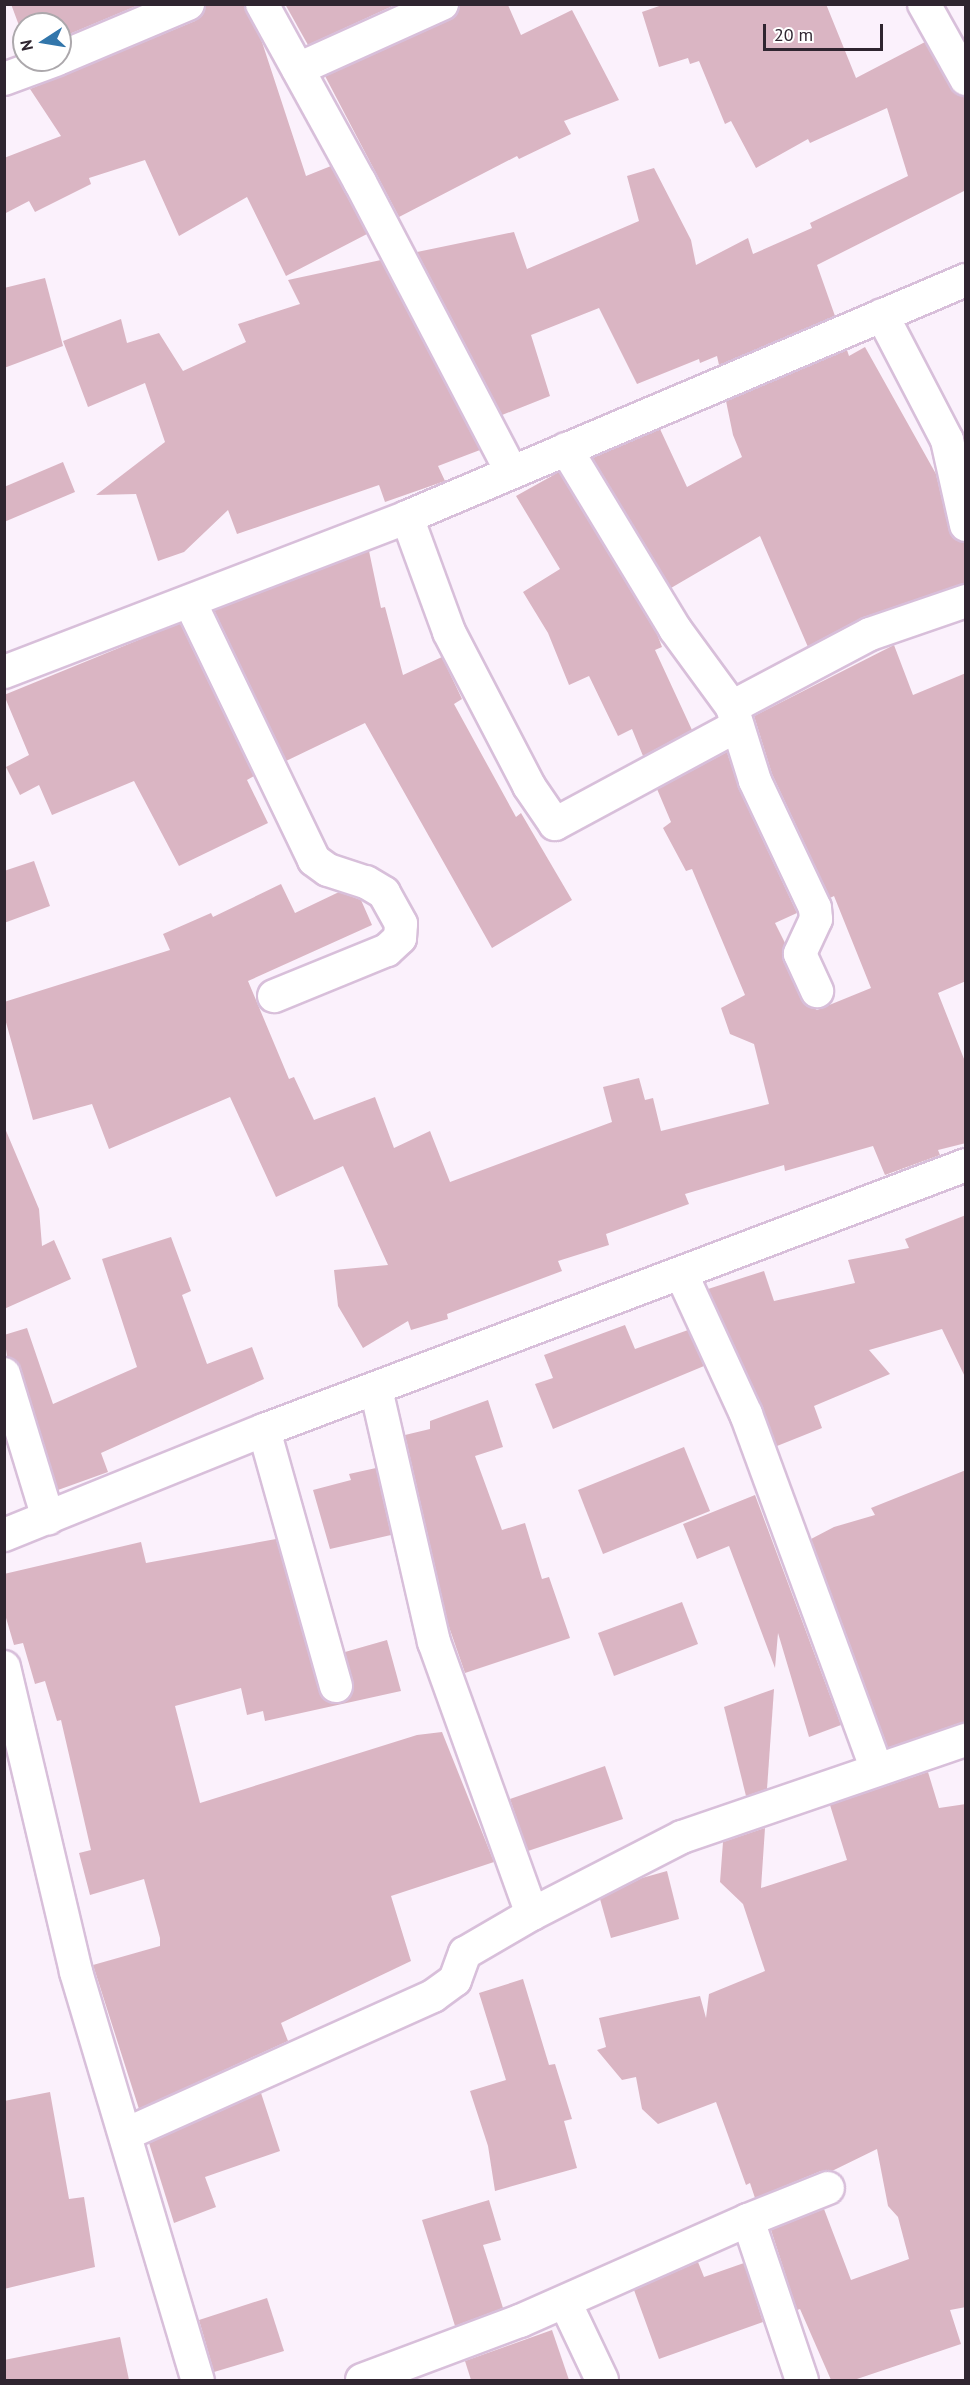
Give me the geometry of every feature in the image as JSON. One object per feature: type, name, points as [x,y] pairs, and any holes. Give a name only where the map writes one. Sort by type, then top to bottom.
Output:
[{"type":"street","points":[[72,53],[188,4]]},
{"type":"street","points":[[262,4],[511,471]]},
{"type":"street","points":[[298,69],[442,4]]},
{"type":"street","points":[[924,4],[966,79]]},
{"type":"street","points":[[4,79],[23,72]]},
{"type":"street","points":[[4,672],[407,518],[511,471],[966,280]]},
{"type":"street","points":[[882,315],[947,440],[966,525]]},
{"type":"street","points":[[566,449],[675,629],[735,717],[755,781],[815,908],[816,919],[800,954],[817,991]]},
{"type":"street","points":[[407,518],[448,632],[529,786],[555,824],[870,634],[966,601]]},
{"type":"street","points":[[190,602],[314,860],[328,870],[366,882],[384,893],[401,924],[399,938],[387,951],[274,996]]},
{"type":"street","points":[[4,1535],[264,1430],[682,1275],[966,1165]]},
{"type":"street","points":[[682,1275],[746,1414],[877,1770]]},
{"type":"street","points":[[4,1374],[48,1518]]},
{"type":"street","points":[[376,1389],[434,1642],[532,1914]]},
{"type":"street","points":[[264,1430],[336,1686]]},
{"type":"street","points":[[4,1667],[76,1972],[198,2380]]},
{"type":"street","points":[[126,2134],[434,1996],[455,1980],[465,1953],[532,1914],[682,1837],[966,1740]]},
{"type":"street","points":[[362,2380],[565,2302],[748,2220],[828,2188]]},
{"type":"street","points":[[748,2220],[802,2380]]},
{"type":"street","points":[[565,2302],[602,2380]]},
{"type":"building","points":[[11,4],[141,4],[72,33],[72,12],[14,12]]},
{"type":"building","points":[[206,4],[244,4],[261,39],[306,176],[331,166],[367,234],[286,276],[247,197],[179,236],[145,160],[89,178],[91,184],[35,212],[29,201],[4,214],[4,158],[61,136],[30,89],[195,21]]},
{"type":"building","points":[[285,4],[397,4],[308,45]]},
{"type":"building","points":[[460,4],[508,5],[521,35],[572,10],[619,100],[564,121],[571,134],[519,159],[517,156],[399,217],[325,76],[449,20]]},
{"type":"building","points":[[665,4],[826,4],[856,78],[925,42],[951,88],[966,97],[966,190],[817,265],[835,316],[719,365],[717,356],[700,363],[699,359],[637,384],[599,308],[531,335],[550,396],[502,415],[417,252],[514,232],[527,269],[639,221],[627,176],[654,168],[691,240],[696,265],[748,238],[753,254],[812,228],[810,223],[908,176],[887,108],[810,143],[808,139],[756,168],[731,121],[725,124],[699,61],[690,64],[688,58],[659,67],[642,12]]},
{"type":"building","points":[[381,260],[480,450],[438,466],[445,481],[385,502],[379,485],[237,534],[228,510],[184,552],[158,561],[136,494],[96,495],[165,442],[145,383],[88,407],[63,341],[121,319],[127,343],[159,333],[183,371],[246,342],[238,324],[300,304],[288,280]]},
{"type":"building","points":[[45,278],[63,346],[4,368],[4,288]]},
{"type":"building","points":[[865,347],[936,474],[953,538],[966,542],[966,584],[864,617],[808,647],[760,536],[671,588],[592,458],[660,429],[687,487],[742,457],[733,435],[726,401],[847,350],[849,356]]},
{"type":"building","points":[[63,462],[75,492],[4,522],[4,487]]},
{"type":"building","points":[[559,472],[657,634],[662,647],[655,650],[692,730],[643,756],[632,729],[618,736],[589,676],[569,685],[548,633],[523,592],[560,569],[516,496]]},
{"type":"building","points":[[369,551],[381,608],[385,607],[403,675],[442,657],[462,699],[454,704],[516,817],[521,813],[572,900],[492,948],[365,723],[286,761],[214,610]]},
{"type":"building","points":[[180,623],[254,776],[247,780],[268,823],[179,866],[134,781],[52,815],[39,785],[20,795],[6,767],[29,755],[4,695]]},
{"type":"building","points":[[894,645],[913,695],[966,673],[966,981],[938,993],[966,1064],[966,1143],[938,1150],[940,1155],[885,1175],[873,1146],[785,1171],[784,1165],[685,1194],[689,1204],[606,1234],[609,1245],[558,1261],[562,1271],[447,1314],[448,1319],[411,1330],[408,1321],[363,1348],[338,1306],[334,1270],[388,1265],[343,1166],[276,1197],[230,1097],[109,1149],[92,1104],[33,1120],[4,1015],[4,1002],[170,950],[163,934],[211,913],[213,917],[281,884],[295,913],[339,892],[361,900],[372,925],[248,981],[289,1079],[294,1077],[314,1120],[375,1097],[394,1148],[430,1131],[450,1182],[612,1122],[603,1087],[639,1078],[645,1100],[653,1098],[661,1131],[769,1104],[754,1044],[730,1034],[721,1008],[745,995],[692,869],[686,871],[663,828],[671,822],[657,789],[727,752],[739,789],[797,913],[775,923],[785,943],[784,962],[801,999],[817,1010],[871,988],[834,896],[830,898],[772,774],[754,716]]},
{"type":"building","points":[[34,861],[50,906],[4,923],[4,871]]},
{"type":"building","points":[[4,1126],[39,1209],[42,1246],[54,1240],[71,1279],[4,1309]]},
{"type":"building","points":[[966,1215],[966,1379],[942,1329],[869,1350],[890,1374],[814,1406],[822,1428],[777,1446],[708,1289],[764,1271],[774,1301],[855,1283],[848,1260],[909,1248],[905,1239]]},
{"type":"building","points":[[171,1237],[191,1291],[182,1295],[207,1364],[252,1347],[264,1379],[101,1453],[108,1472],[58,1490],[21,1369],[7,1356],[4,1335],[27,1328],[53,1404],[137,1367],[102,1259]]},
{"type":"building","points":[[625,1325],[635,1349],[688,1330],[704,1366],[553,1429],[535,1384],[553,1378],[544,1355]]},
{"type":"building","points":[[488,1400],[503,1447],[475,1456],[502,1530],[525,1523],[542,1579],[549,1577],[570,1638],[465,1673],[448,1624],[405,1435],[430,1429],[430,1421]]},
{"type":"building","points":[[684,1447],[710,1511],[603,1554],[578,1490]]},
{"type":"building","points":[[376,1468],[391,1535],[330,1549],[313,1490],[351,1480],[349,1474]]},
{"type":"building","points":[[966,1470],[966,1723],[888,1748],[811,1539],[834,1527],[875,1515],[871,1508]]},
{"type":"building","points":[[755,1495],[841,1725],[809,1737],[778,1633],[775,1668],[729,1546],[697,1559],[683,1524]]},
{"type":"building","points":[[276,1539],[323,1698],[340,1703],[353,1691],[345,1652],[387,1640],[401,1691],[265,1721],[263,1711],[247,1715],[241,1688],[175,1706],[200,1803],[417,1735],[442,1732],[494,1862],[391,1896],[411,1961],[281,2023],[288,2041],[139,2109],[93,1965],[160,1946],[160,1938],[144,1879],[90,1895],[79,1853],[91,1850],[61,1720],[57,1721],[45,1681],[35,1684],[23,1643],[14,1645],[4,1611],[4,1574],[141,1542],[146,1563]]},
{"type":"building","points":[[682,1602],[698,1644],[614,1676],[598,1633]]},
{"type":"building","points":[[774,1689],[767,1789],[746,1796],[724,1707]]},
{"type":"building","points":[[605,1766],[623,1819],[528,1851],[510,1799]]},
{"type":"building","points":[[928,1772],[939,1808],[966,1804],[966,2307],[950,2310],[961,2344],[854,2380],[831,2380],[800,2309],[797,2310],[771,2230],[824,2209],[851,2280],[909,2259],[898,2217],[888,2206],[877,2149],[832,2171],[821,2171],[755,2198],[750,2183],[746,2185],[716,2102],[658,2124],[642,2109],[636,2077],[622,2080],[597,2050],[606,2047],[599,2018],[700,1996],[706,2018],[709,1994],[765,1971],[743,1904],[720,1882],[723,1842],[765,1828],[761,1888],[847,1860],[830,1805]]},
{"type":"building","points":[[667,1871],[679,1919],[611,1938],[600,1899],[642,1878]]},
{"type":"building","points":[[523,1979],[549,2065],[555,2064],[572,2119],[564,2121],[577,2168],[495,2191],[488,2146],[470,2091],[506,2080],[479,1993]]},
{"type":"building","points":[[50,2092],[69,2199],[84,2197],[95,2267],[4,2289],[4,2101]]},
{"type":"building","points":[[261,2093],[280,2151],[205,2177],[216,2207],[174,2223],[149,2143]]},
{"type":"building","points":[[489,2200],[501,2240],[483,2245],[503,2308],[455,2326],[422,2220]]},
{"type":"building","points":[[698,2262],[704,2277],[744,2263],[763,2322],[659,2359],[634,2290]]},
{"type":"building","points":[[267,2298],[284,2351],[214,2372],[199,2320]]},
{"type":"building","points":[[552,2330],[569,2380],[471,2380],[465,2361]]},
{"type":"building","points":[[120,2337],[129,2380],[4,2380],[4,2360]]}]
